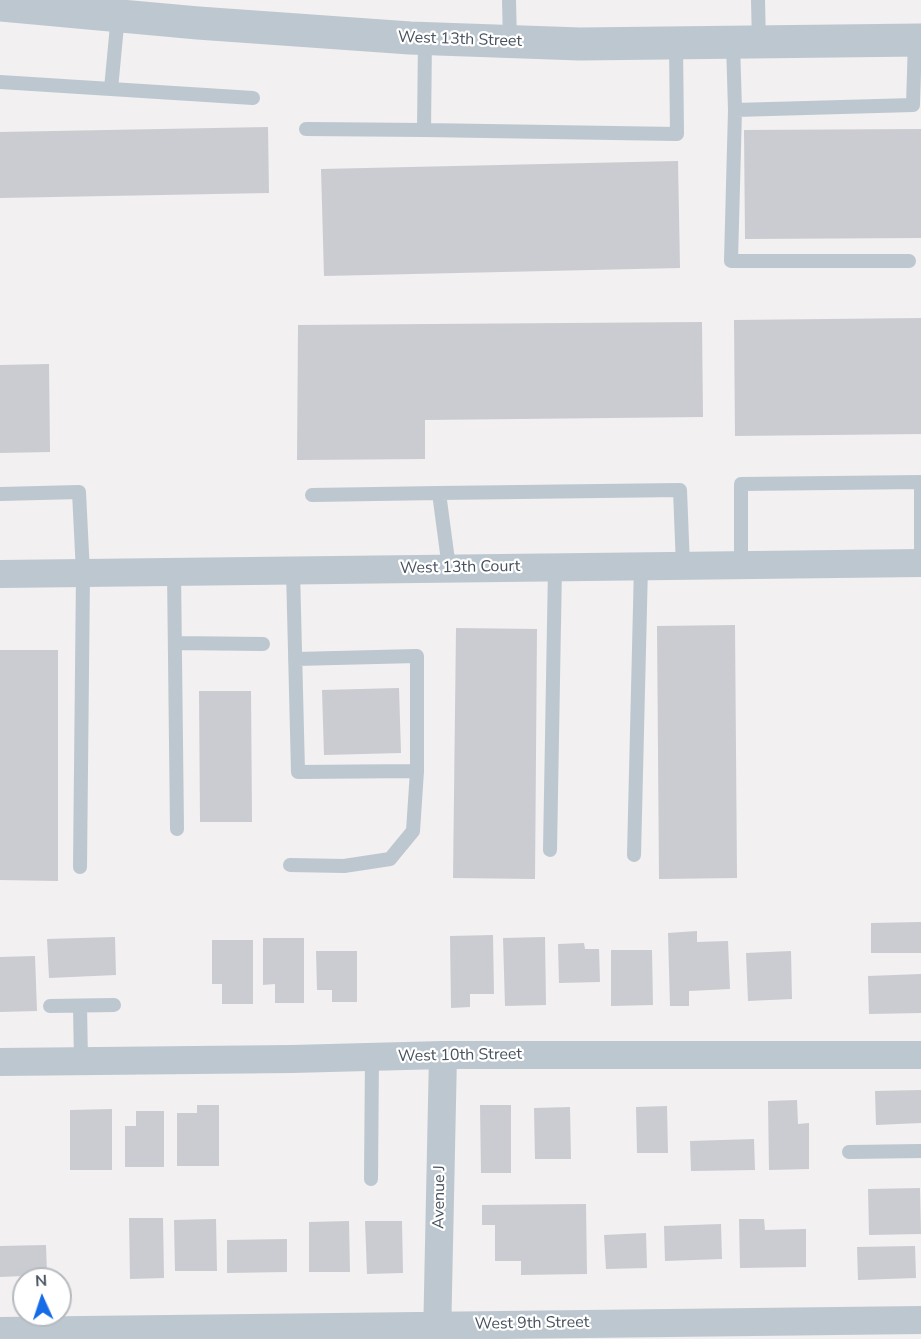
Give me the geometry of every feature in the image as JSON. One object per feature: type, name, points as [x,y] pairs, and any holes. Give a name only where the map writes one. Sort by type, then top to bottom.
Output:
[{"type":"street","name":"West 13th Street","points":[[0,5],[41,4],[118,15],[296,31],[425,39],[580,44],[918,40]]},
{"type":"street","name":"West 13th Court","points":[[0,574],[921,563]]},
{"type":"street","name":"West 10th Street","points":[[0,1062],[444,1055],[921,1055]]},
{"type":"street","name":"Avenue J","points":[[438,1332],[444,1055]]},
{"type":"street","name":"West 9th Street","points":[[0,1331],[500,1332],[921,1320]]},
{"type":"lane","points":[[509,0],[510,42]]},
{"type":"lane","points":[[758,0],[746,43],[735,110],[731,261],[909,261]]},
{"type":"lane","points":[[111,89],[118,15]]},
{"type":"lane","points":[[424,130],[425,39]]},
{"type":"lane","points":[[735,110],[913,105],[918,40]]},
{"type":"lane","points":[[306,129],[677,134],[676,44]]},
{"type":"lane","points":[[0,82],[253,98]]},
{"type":"lane","points":[[741,565],[741,484],[921,482],[921,563]]},
{"type":"lane","points":[[312,495],[680,490],[684,566]]},
{"type":"lane","points":[[0,494],[79,492],[84,573],[80,867]]},
{"type":"lane","points":[[439,494],[449,568]]},
{"type":"lane","points":[[634,855],[641,566]]},
{"type":"lane","points":[[550,850],[555,567]]},
{"type":"lane","points":[[293,570],[298,772],[417,771]]},
{"type":"lane","points":[[174,571],[177,829]]},
{"type":"lane","points":[[175,643],[263,644]]},
{"type":"lane","points":[[290,865],[344,866],[390,859],[413,831],[417,771],[417,656],[295,658]]},
{"type":"lane","points":[[50,1006],[114,1005]]},
{"type":"lane","points":[[80,1006],[81,1061]]},
{"type":"lane","points":[[371,1179],[372,1057]]},
{"type":"lane","points":[[849,1152],[921,1151]]},
{"type":"building","points":[[268,127],[269,193],[0,198],[0,132]]},
{"type":"building","points":[[921,129],[921,238],[745,239],[744,130]]},
{"type":"building","points":[[678,161],[680,268],[324,276],[321,169]]},
{"type":"building","points":[[921,318],[921,434],[735,436],[734,320]]},
{"type":"building","points":[[702,322],[703,417],[425,420],[425,459],[297,460],[298,325]]},
{"type":"building","points":[[49,364],[50,452],[0,453],[0,365]]},
{"type":"building","points":[[735,625],[737,878],[659,879],[657,626]]},
{"type":"building","points":[[456,628],[537,629],[535,879],[453,878]]},
{"type":"building","points":[[0,650],[58,650],[58,881],[0,880]]},
{"type":"building","points":[[399,688],[401,753],[324,755],[322,690]]},
{"type":"building","points":[[199,691],[251,691],[252,822],[200,822]]},
{"type":"building","points":[[921,922],[921,953],[871,953],[871,923]]},
{"type":"building","points":[[697,931],[697,942],[728,941],[730,989],[689,991],[689,1006],[670,1006],[668,933]]},
{"type":"building","points":[[493,935],[494,994],[470,994],[470,1007],[451,1008],[450,936]]},
{"type":"building","points":[[115,937],[116,975],[49,978],[47,939]]},
{"type":"building","points":[[545,937],[546,1005],[505,1006],[503,938]]},
{"type":"building","points":[[263,938],[304,938],[304,1003],[275,1003],[275,984],[263,985]]},
{"type":"building","points":[[212,940],[253,940],[253,1004],[222,1004],[222,984],[212,984]]},
{"type":"building","points":[[584,943],[585,949],[599,949],[600,982],[559,983],[558,944]]},
{"type":"building","points":[[611,950],[652,950],[653,1005],[611,1006]]},
{"type":"building","points":[[316,951],[357,951],[357,1002],[332,1002],[332,990],[317,990]]},
{"type":"building","points":[[791,951],[792,999],[748,1001],[746,953]]},
{"type":"building","points":[[35,956],[37,1011],[0,1012],[0,957]]},
{"type":"building","points":[[921,974],[921,1013],[869,1014],[868,976]]},
{"type":"building","points":[[921,1090],[921,1123],[876,1125],[875,1091]]},
{"type":"building","points":[[797,1100],[798,1124],[809,1123],[809,1169],[769,1170],[768,1101]]},
{"type":"building","points":[[197,1105],[219,1105],[219,1166],[177,1166],[177,1113],[197,1113]]},
{"type":"building","points":[[480,1105],[511,1105],[511,1173],[481,1173]]},
{"type":"building","points":[[667,1106],[668,1153],[637,1153],[636,1107]]},
{"type":"building","points":[[570,1107],[571,1159],[535,1159],[534,1108]]},
{"type":"building","points":[[112,1109],[112,1170],[70,1170],[70,1110]]},
{"type":"building","points":[[136,1111],[164,1111],[164,1167],[125,1167],[125,1126],[136,1126]]},
{"type":"building","points":[[754,1139],[755,1170],[691,1171],[690,1141]]},
{"type":"building","points":[[920,1188],[921,1234],[869,1235],[868,1189]]},
{"type":"building","points":[[586,1204],[587,1274],[521,1275],[521,1261],[495,1261],[495,1225],[482,1225],[482,1205]]},
{"type":"building","points":[[129,1218],[163,1218],[164,1278],[130,1279]]},
{"type":"building","points":[[216,1219],[217,1271],[175,1271],[174,1220]]},
{"type":"building","points":[[739,1219],[764,1219],[765,1230],[806,1229],[806,1267],[740,1268]]},
{"type":"building","points":[[349,1221],[350,1272],[309,1272],[309,1222]]},
{"type":"building","points":[[365,1221],[402,1221],[403,1273],[367,1274]]},
{"type":"building","points":[[721,1224],[722,1259],[665,1261],[664,1226]]},
{"type":"building","points":[[646,1233],[647,1268],[606,1269],[604,1235]]},
{"type":"building","points":[[287,1239],[287,1272],[227,1273],[227,1240]]},
{"type":"building","points":[[46,1245],[47,1267],[12,1267],[12,1276],[0,1277],[0,1246]]},
{"type":"building","points":[[915,1246],[916,1278],[858,1280],[857,1247]]}]
